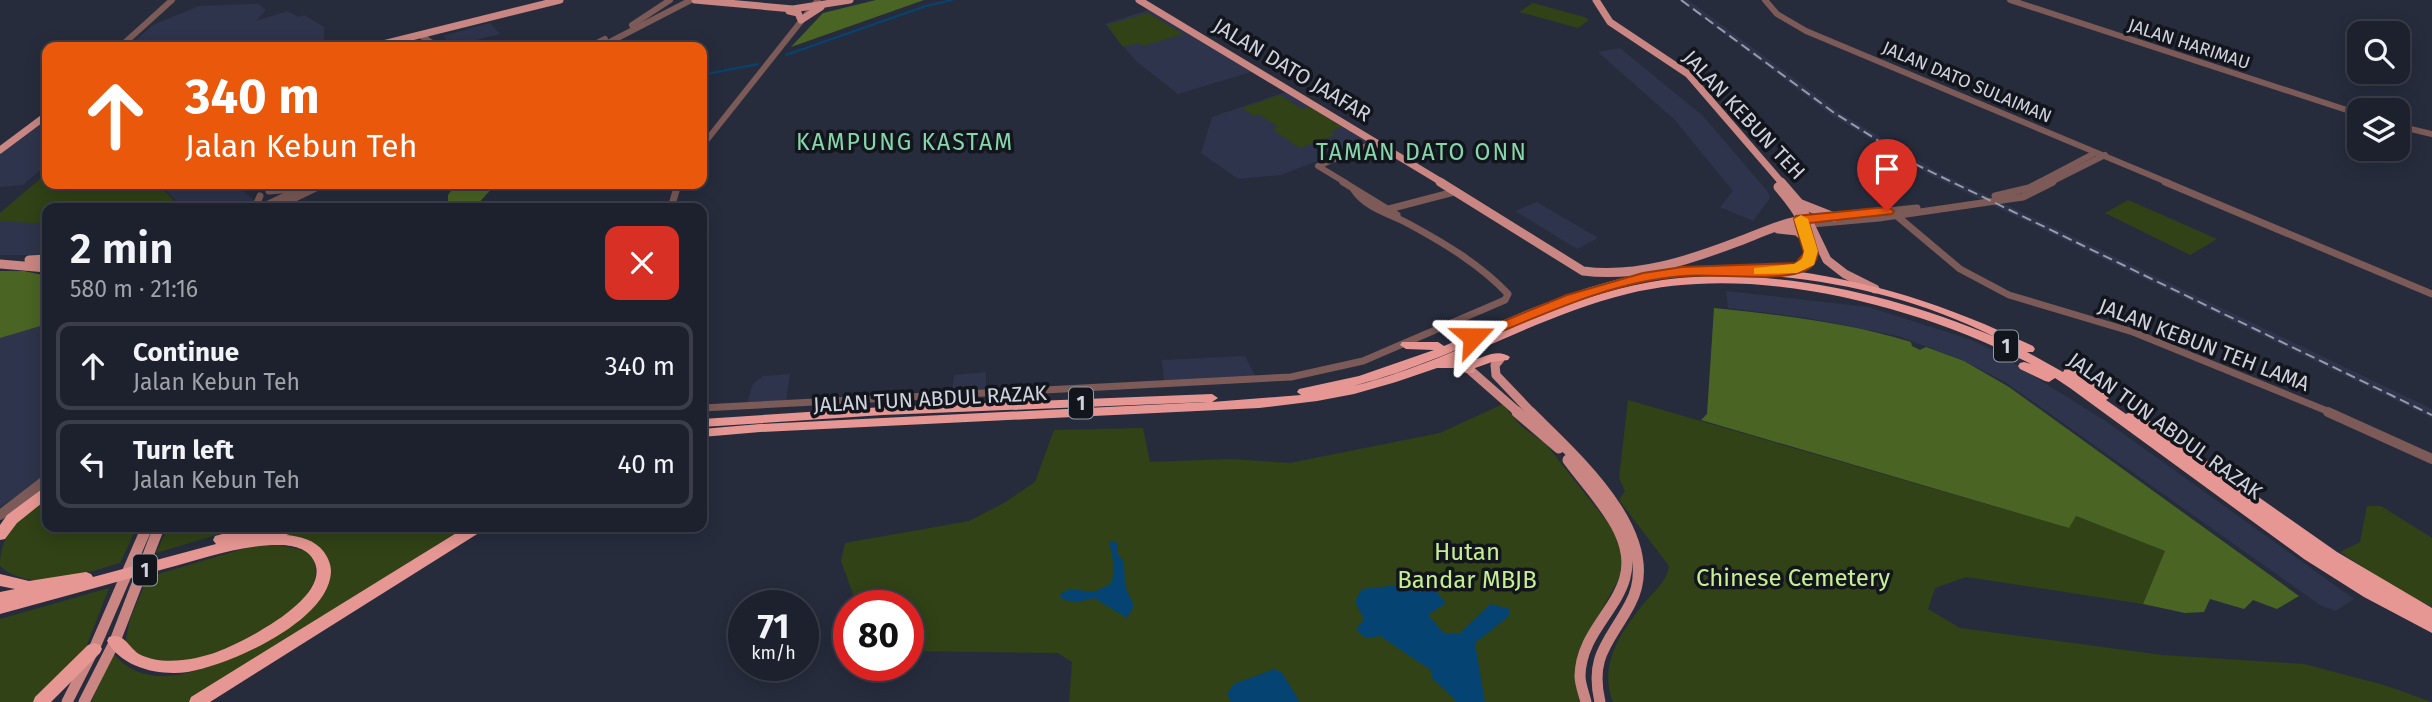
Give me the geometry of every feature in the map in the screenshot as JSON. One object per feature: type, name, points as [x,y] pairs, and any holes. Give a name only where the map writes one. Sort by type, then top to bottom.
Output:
[{"type":"highway","name":"JALAN TUN ABDUL RAZAK","points":[[707,423],[883,411],[1289,394],[1366,379],[1535,312],[1622,282],[1682,271],[1759,271],[1805,276],[1882,292],[1973,321],[2042,355],[2087,383],[2332,556],[2432,615]]},
{"type":"highway","name":"JALAN TUN ABDUL RAZAK","points":[[707,434],[760,428],[1282,402],[1343,395],[1413,373],[1602,298],[1675,282],[1768,283],[1828,291],[1948,321],[2024,355],[2106,406],[2235,503],[2332,570],[2432,627]]},
{"type":"highway","points":[[1863,304],[1948,321]]},
{"type":"highway","points":[[1406,345],[1433,340],[1452,346]]},
{"type":"highway","points":[[1413,373],[1446,364],[1469,368],[1490,358],[1502,358]]},
{"type":"highway","points":[[2024,366],[2106,406]]},
{"type":"highway","points":[[0,535],[19,514],[42,496]]},
{"type":"highway","name":"1","points":[[0,598],[86,578],[242,532]]},
{"type":"highway","name":"1","points":[[0,608],[277,532]]},
{"type":"highway","points":[[197,702],[469,532]]},
{"type":"highway","points":[[41,702],[106,641],[135,664],[158,670],[180,670],[205,664],[274,630],[299,612],[315,594],[323,579],[324,566],[320,555],[308,545],[288,540],[228,546]]},
{"type":"highway","points":[[0,580],[29,587],[86,578]]},
{"type":"highway","points":[[0,615],[62,593]]},
{"type":"main road","points":[[419,35],[441,32],[560,0]]},
{"type":"main road","points":[[693,0],[774,8],[798,13],[801,20],[821,7],[848,0]]},
{"type":"main road","points":[[727,0],[784,5],[848,0]]},
{"type":"main road","points":[[774,8],[837,0]]},
{"type":"main road","name":"JALAN DATO JAAFAR","points":[[1139,0],[1588,272],[1615,273],[1651,267],[1721,248],[1773,227],[1806,222]]},
{"type":"main road","name":"JALAN KEBUN TEH","points":[[1593,0],[1598,16],[1619,34],[1680,73],[1806,222],[1808,240]]},
{"type":"main road","name":"JALAN KEBUN TEH","points":[[1593,0],[1610,22],[1688,74],[1800,204],[1818,246],[1831,264],[1882,292]]},
{"type":"main road","points":[[399,42],[477,22]]},
{"type":"main road","points":[[435,42],[441,32]]},
{"type":"main road","points":[[0,150],[42,116]]},
{"type":"main road","points":[[1773,227],[1788,212],[1787,199]]},
{"type":"main road","points":[[1800,204],[1834,217]]},
{"type":"main road","points":[[1759,271],[1789,270],[1807,264],[1811,253],[1808,240],[1797,232],[1773,227]]},
{"type":"main road","points":[[0,262],[42,261]]},
{"type":"main road","points":[[0,262],[42,267]]},
{"type":"main road","points":[[1502,358],[1495,365],[1496,375],[1574,456],[1624,523],[1635,547],[1640,568],[1639,584],[1606,638],[1595,665],[1595,689],[1600,702]]},
{"type":"main road","points":[[1469,368],[1557,447],[1609,515],[1622,539],[1627,580],[1593,634],[1582,661],[1580,678],[1586,702]]},
{"type":"main road","points":[[84,702],[145,532]]},
{"type":"main road","points":[[67,702],[106,641],[157,532]]},
{"type":"street","points":[[126,42],[172,0]]},
{"type":"street","points":[[598,42],[670,0]]},
{"type":"street","points":[[610,42],[693,0]]},
{"type":"street","name":"JALAN DATO SULAIMAN","points":[[1768,0],[1776,14],[1806,31],[2432,294]]},
{"type":"street","name":"JALAN HARIMAU","points":[[2010,0],[2347,110]]},
{"type":"street","points":[[707,140],[815,3]]},
{"type":"street","points":[[419,35],[427,42]]},
{"type":"street","points":[[2410,129],[2432,134]]},
{"type":"street","points":[[1376,142],[1318,166],[1354,190],[1392,210],[1402,220]]},
{"type":"street","points":[[1806,222],[1897,216],[1928,206],[2014,193],[2100,154]]},
{"type":"street","points":[[1806,222],[1834,217],[1945,209],[2023,197],[2100,154]]},
{"type":"street","points":[[269,191],[294,189]]},
{"type":"street","points":[[269,203],[299,189]]},
{"type":"street","points":[[284,203],[314,189]]},
{"type":"street","points":[[1354,190],[1370,204],[1402,220],[1487,276],[1508,295],[1433,340]]},
{"type":"street","points":[[1370,204],[1392,210],[1454,192]]},
{"type":"street","points":[[259,203],[260,196]]},
{"type":"street","points":[[1917,211],[1914,223],[1929,244]]},
{"type":"street","name":"JALAN KEBUN TEH LAMA","points":[[1897,216],[1968,274],[2009,295],[2133,332],[2368,428],[2432,459]]},
{"type":"street","points":[[1879,218],[1898,223],[1929,244]]},
{"type":"street","points":[[707,408],[1292,377],[1363,361],[1406,345]]},
{"type":"street","points":[[0,515],[42,482]]},
{"type":"shaded area","points":[[1679,0],[1688,0],[1842,114],[1936,171],[2432,409],[2432,418],[1928,174],[1833,116]]},
{"type":"shaded area","points":[[259,4],[266,10],[256,21],[288,11],[298,17],[304,15],[324,27],[324,42],[134,42],[153,25],[199,6]]},
{"type":"shaded area","points":[[1151,9],[1254,71],[1178,94],[1136,61],[1105,24]]},
{"type":"shaded area","points":[[490,23],[500,34],[468,42],[448,42],[443,36]]},
{"type":"shaded area","points":[[1620,48],[1703,116],[1768,192],[1770,198],[1753,221],[1720,207],[1733,191],[1675,120],[1598,52]]},
{"type":"shaded area","points":[[1288,91],[1370,141],[1281,175],[1238,179],[1201,153],[1212,117]]},
{"type":"shaded area","points":[[42,121],[42,168],[23,185],[0,187],[0,153]]},
{"type":"shaded area","points":[[165,189],[241,189],[256,202],[254,203],[177,203]]},
{"type":"shaded area","points":[[1537,202],[1598,238],[1577,249],[1515,211]]},
{"type":"shaded area","points":[[0,218],[42,220],[42,255],[0,255]]},
{"type":"shaded area","points":[[0,272],[42,279],[42,479],[0,507]]},
{"type":"shaded area","points":[[1726,291],[1868,307],[1969,339],[1994,351],[2107,422],[2354,599],[2335,611],[2320,605],[2005,382],[1962,360],[1898,336],[1808,318],[1728,308]]},
{"type":"shaded area","points":[[1245,356],[1255,376],[1164,382],[1162,360]]},
{"type":"shaded area","points":[[986,372],[986,391],[952,392],[954,375]]},
{"type":"shaded area","points":[[790,374],[786,401],[747,403],[753,384],[763,376]]},
{"type":"green space","points":[[876,0],[924,0],[791,47],[823,13]]},
{"type":"green space","points":[[1533,3],[1589,20],[1578,28],[1519,12]]},
{"type":"green space","points":[[1148,13],[1183,34],[1143,46],[1139,43],[1123,47],[1107,25]]},
{"type":"green space","points":[[1280,95],[1302,109],[1310,107],[1342,127],[1331,131],[1335,135],[1300,148],[1273,130],[1278,127],[1259,114],[1254,116],[1242,108]]},
{"type":"green space","points":[[42,177],[42,189],[163,189],[175,202],[42,203],[42,224],[0,221],[0,213]]},
{"type":"green space","points":[[452,189],[491,189],[479,203],[448,203],[448,195]]},
{"type":"green space","points":[[2128,200],[2217,239],[2190,255],[2105,213]]},
{"type":"green space","points":[[0,271],[24,271],[42,275],[42,325],[0,338]]},
{"type":"green space","points":[[1714,308],[1863,329],[1911,342],[1912,346],[1920,350],[1926,347],[1964,361],[2009,387],[2299,596],[2277,609],[2253,600],[2244,609],[2210,599],[2204,612],[2185,613],[2143,604],[2165,551],[2076,516],[2069,528],[1701,420],[1707,414]]},
{"type":"green space","name":"Chinese Cemetery","points":[[1628,400],[2069,528],[2075,516],[2166,551],[2143,604],[1966,577],[1935,588],[1928,609],[1960,628],[2162,655],[2304,664],[2384,685],[2432,702],[1613,702],[1608,675],[1614,649],[1628,625],[1663,581],[1669,566],[1619,500],[1625,491],[1619,478]]},
{"type":"green space","name":"Hutan Bandar MBJB","points":[[1503,404],[1521,426],[1546,444],[1620,538],[1624,570],[1587,636],[1580,702],[1069,702],[1072,662],[1058,653],[924,651],[924,590],[852,590],[841,561],[845,543],[969,521],[1004,503],[1035,482],[1054,430],[1143,428],[1150,462],[1230,459],[1290,463],[1440,433]]},
{"type":"green space","points":[[42,501],[42,532],[135,532],[120,563],[58,579],[27,579],[13,575],[0,566],[8,534]]},
{"type":"green space","points":[[2367,506],[2381,506],[2432,538],[2432,607],[2398,590],[2340,552],[2360,542]]},
{"type":"green space","points":[[166,532],[226,532],[156,553]]},
{"type":"green space","points":[[287,532],[457,532],[189,702],[91,702],[113,653],[128,666],[145,674],[182,674],[221,661],[284,628],[304,603],[329,562],[317,546],[272,536]]},
{"type":"green space","points":[[275,544],[311,552],[316,574],[306,596],[286,617],[259,636],[198,662],[171,667],[150,665],[125,645],[130,619],[148,577],[246,548]]},
{"type":"green space","points":[[109,588],[83,655],[33,702],[0,702],[0,619]]},
{"type":"water","points":[[1109,541],[1118,543],[1118,554],[1124,562],[1125,586],[1134,606],[1127,618],[1094,598],[1078,602],[1064,600],[1059,595],[1069,589],[1094,592],[1112,583],[1114,565]]},
{"type":"water","points":[[1428,582],[1446,603],[1428,615],[1445,634],[1460,633],[1490,604],[1510,609],[1509,616],[1475,643],[1485,702],[1457,702],[1432,678],[1432,671],[1380,636],[1365,638],[1356,629],[1364,620],[1355,601],[1362,589]]},
{"type":"water","points":[[1275,669],[1282,673],[1300,702],[1231,702],[1227,694],[1234,684]]},
{"type":"waterway","points":[[786,55],[926,6],[952,0]]},
{"type":"waterway","points":[[707,74],[758,64]]},
{"type":"railway","points":[[1681,0],[1833,112],[1917,165],[2432,415]]},
{"type":"slow traffic","points":[[1759,271],[1797,268],[1809,262],[1811,251],[1801,219]]},
{"type":"district","name":"KAMPUNG KASTAM","points":[[905,142]]},
{"type":"district","name":"TAMAN DATO ONN","points":[[1422,152]]},
{"type":"route","points":[[1473,337],[1573,298],[1643,277],[1682,271],[1780,270],[1801,267],[1809,262],[1811,253],[1801,219],[1887,211]]}]
